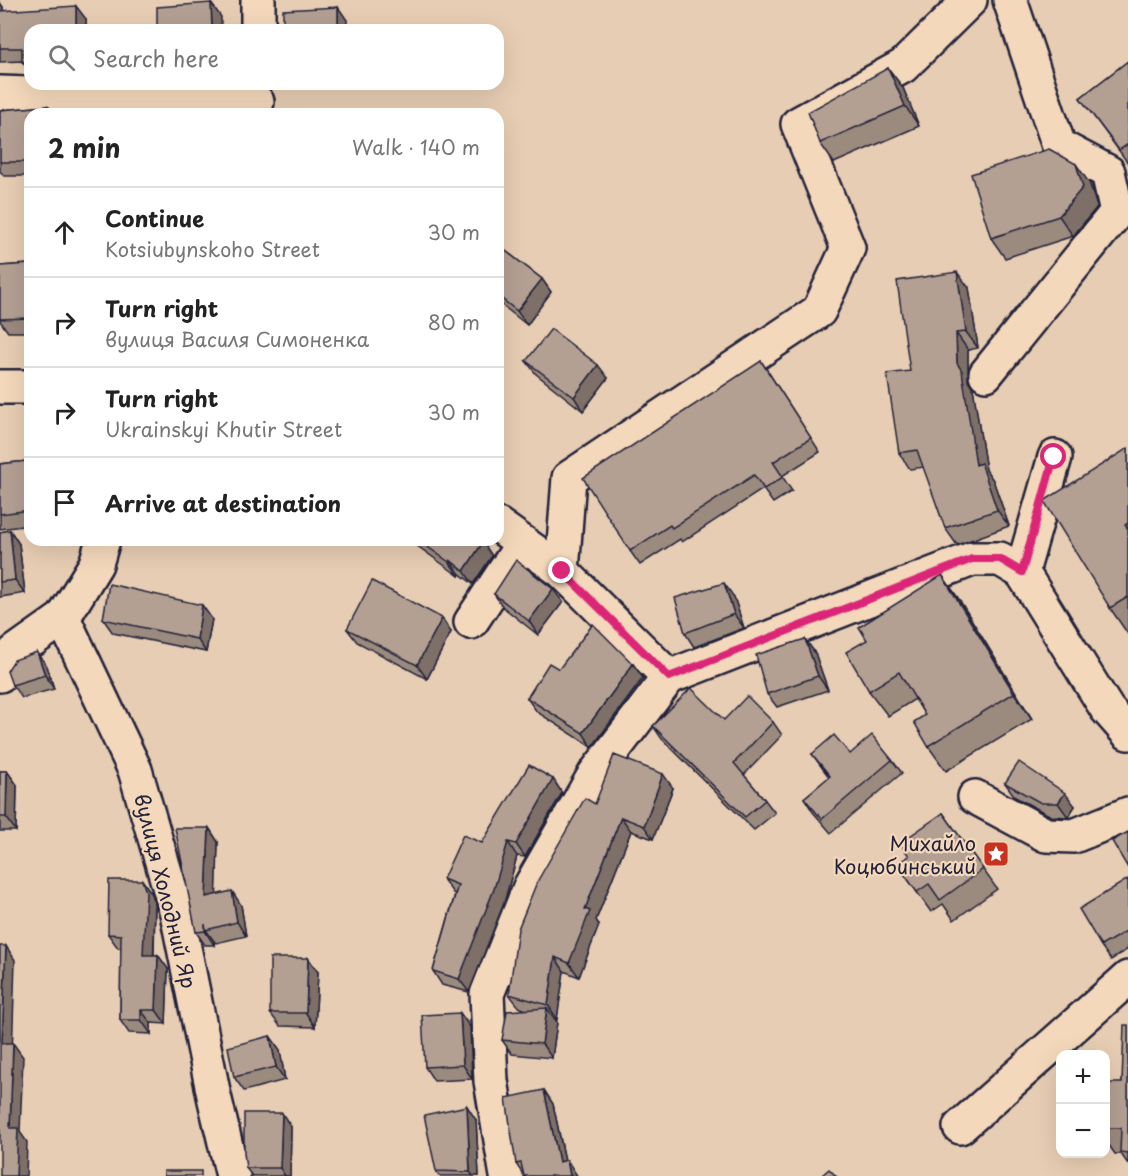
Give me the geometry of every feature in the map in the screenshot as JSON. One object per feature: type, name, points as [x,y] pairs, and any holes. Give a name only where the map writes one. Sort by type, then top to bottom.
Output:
[{"type":"street","points":[[258,0],[258,24]]},
{"type":"street","points":[[562,571],[569,478],[819,311],[848,248],[798,124],[903,66],[970,0]]},
{"type":"street","points":[[986,374],[1117,212],[1108,172],[1059,146],[1010,0]]},
{"type":"street","points":[[0,93],[256,100]]},
{"type":"street","points":[[0,387],[24,387]]},
{"type":"street","points":[[1022,572],[1054,457]]},
{"type":"street","points":[[471,622],[511,534],[562,571],[669,677]]},
{"type":"street","points":[[0,675],[15,652],[63,618],[96,564],[101,546]]},
{"type":"street","points":[[507,1176],[491,1081],[487,994],[530,887],[595,774],[669,677],[972,559],[1000,559],[1022,572],[1107,709],[1128,733]]},
{"type":"street","name":"вулиця Холодний Яр","points":[[63,618],[135,770],[177,914],[214,1096],[233,1176]]},
{"type":"street","points":[[975,797],[1046,835],[1074,836],[1128,813]]},
{"type":"street","points":[[960,1126],[1128,978]]},
{"type":"building","points":[[211,3],[212,24],[157,24],[157,7]]},
{"type":"building","points":[[76,6],[76,24],[24,24],[24,62],[22,62],[22,48],[0,48],[0,11]]},
{"type":"building","points":[[338,7],[338,24],[283,24],[283,10]]},
{"type":"building","points":[[1128,61],[1128,144],[1119,150],[1080,98]]},
{"type":"building","points":[[888,68],[905,106],[820,143],[808,112]]},
{"type":"building","points":[[48,106],[48,108],[24,108]]},
{"type":"building","points":[[24,108],[24,162],[0,162],[0,110]]},
{"type":"building","points":[[1049,149],[1076,164],[1083,187],[1059,216],[991,238],[971,174]]},
{"type":"building","points":[[504,250],[542,279],[517,311],[504,301]]},
{"type":"building","points":[[24,264],[24,318],[0,319],[0,266]]},
{"type":"building","points":[[957,272],[966,332],[956,333],[957,363],[962,371],[976,465],[981,463],[997,510],[945,528],[917,450],[899,453],[887,374],[910,371],[897,281]]},
{"type":"building","points":[[551,329],[598,365],[574,397],[526,361]]},
{"type":"building","points":[[761,361],[811,438],[773,462],[783,477],[764,489],[754,475],[672,528],[670,525],[630,551],[583,478]]},
{"type":"building","points":[[1128,448],[1128,523],[1125,525],[1128,529],[1128,597],[1110,608],[1044,501]]},
{"type":"building","points":[[24,461],[24,511],[0,514],[0,464]]},
{"type":"building","points":[[10,530],[15,580],[0,582],[0,532]]},
{"type":"building","points":[[426,546],[480,546],[464,571],[450,560],[449,562]]},
{"type":"building","points":[[516,560],[553,589],[529,621],[494,594]]},
{"type":"building","points":[[942,575],[1014,693],[928,746],[914,722],[925,715],[899,672],[869,691],[846,652],[867,640],[859,627]]},
{"type":"building","points":[[372,581],[442,618],[417,665],[347,629]]},
{"type":"building","points":[[724,583],[734,614],[685,633],[675,598]]},
{"type":"building","points":[[109,584],[202,605],[197,639],[103,619]]},
{"type":"building","points":[[593,624],[633,664],[583,733],[527,698],[549,663],[559,669]]},
{"type":"building","points":[[805,639],[818,676],[767,694],[756,655]]},
{"type":"building","points":[[37,652],[45,675],[12,685],[7,671],[14,660]]},
{"type":"building","points":[[691,688],[724,720],[747,696],[773,722],[734,763],[765,800],[745,817],[653,726]]},
{"type":"building","points":[[834,735],[850,754],[872,735],[892,760],[822,819],[804,798],[830,776],[812,754]]},
{"type":"building","points":[[614,755],[663,774],[644,826],[621,817],[585,909],[590,911],[569,963],[555,957],[548,1005],[509,994],[518,929],[537,882],[585,798],[595,804]]},
{"type":"building","points":[[1019,762],[1065,793],[1058,803],[1041,803],[1005,783]]},
{"type":"building","points":[[529,765],[553,779],[516,844],[508,842],[494,889],[459,979],[433,971],[458,885],[443,879],[463,835],[482,843]]},
{"type":"building","points":[[0,771],[7,771],[6,817],[0,817]]},
{"type":"building","points":[[943,813],[983,869],[940,900],[929,884],[917,892],[897,864],[909,856],[900,843]]},
{"type":"building","points":[[175,828],[209,828],[206,897],[232,891],[237,922],[206,930],[205,924],[205,931],[196,932]]},
{"type":"building","points":[[1128,832],[1128,868],[1112,841]]},
{"type":"building","points":[[1128,879],[1128,930],[1101,946],[1079,909]]},
{"type":"building","points":[[109,880],[142,880],[146,892],[143,955],[158,955],[156,1010],[141,1010],[141,1020],[120,1020],[121,935],[108,934]]},
{"type":"building","points":[[0,946],[6,946],[2,1043],[13,1043],[10,1128],[18,1128],[16,1176],[0,1176]]},
{"type":"building","points":[[270,958],[308,958],[306,1013],[270,1013]]},
{"type":"building","points":[[547,1008],[542,1044],[502,1040],[507,1011]]},
{"type":"building","points":[[460,1013],[463,1065],[425,1067],[422,1015]]},
{"type":"building","points":[[1124,1025],[1128,1025],[1128,1153],[1120,1152],[1121,1128],[1110,1128],[1110,1083],[1122,1083]]},
{"type":"building","points":[[270,1036],[276,1067],[234,1077],[228,1047]]},
{"type":"building","points":[[544,1090],[559,1162],[567,1160],[570,1176],[524,1176],[521,1163],[516,1164],[506,1098]]},
{"type":"building","points":[[467,1106],[470,1172],[436,1171],[424,1115]]},
{"type":"building","points":[[244,1113],[282,1113],[280,1168],[246,1168]]},
{"type":"building","points":[[829,1169],[836,1176],[821,1176]]},
{"type":"building","points":[[164,1171],[201,1171],[201,1176],[164,1176]]},
{"type":"place","name":"Михайло Коцюбинський","points":[[996,854]]},
{"type":"route","points":[[562,571],[669,677],[972,559],[1000,559],[1022,572],[1054,457]]}]
